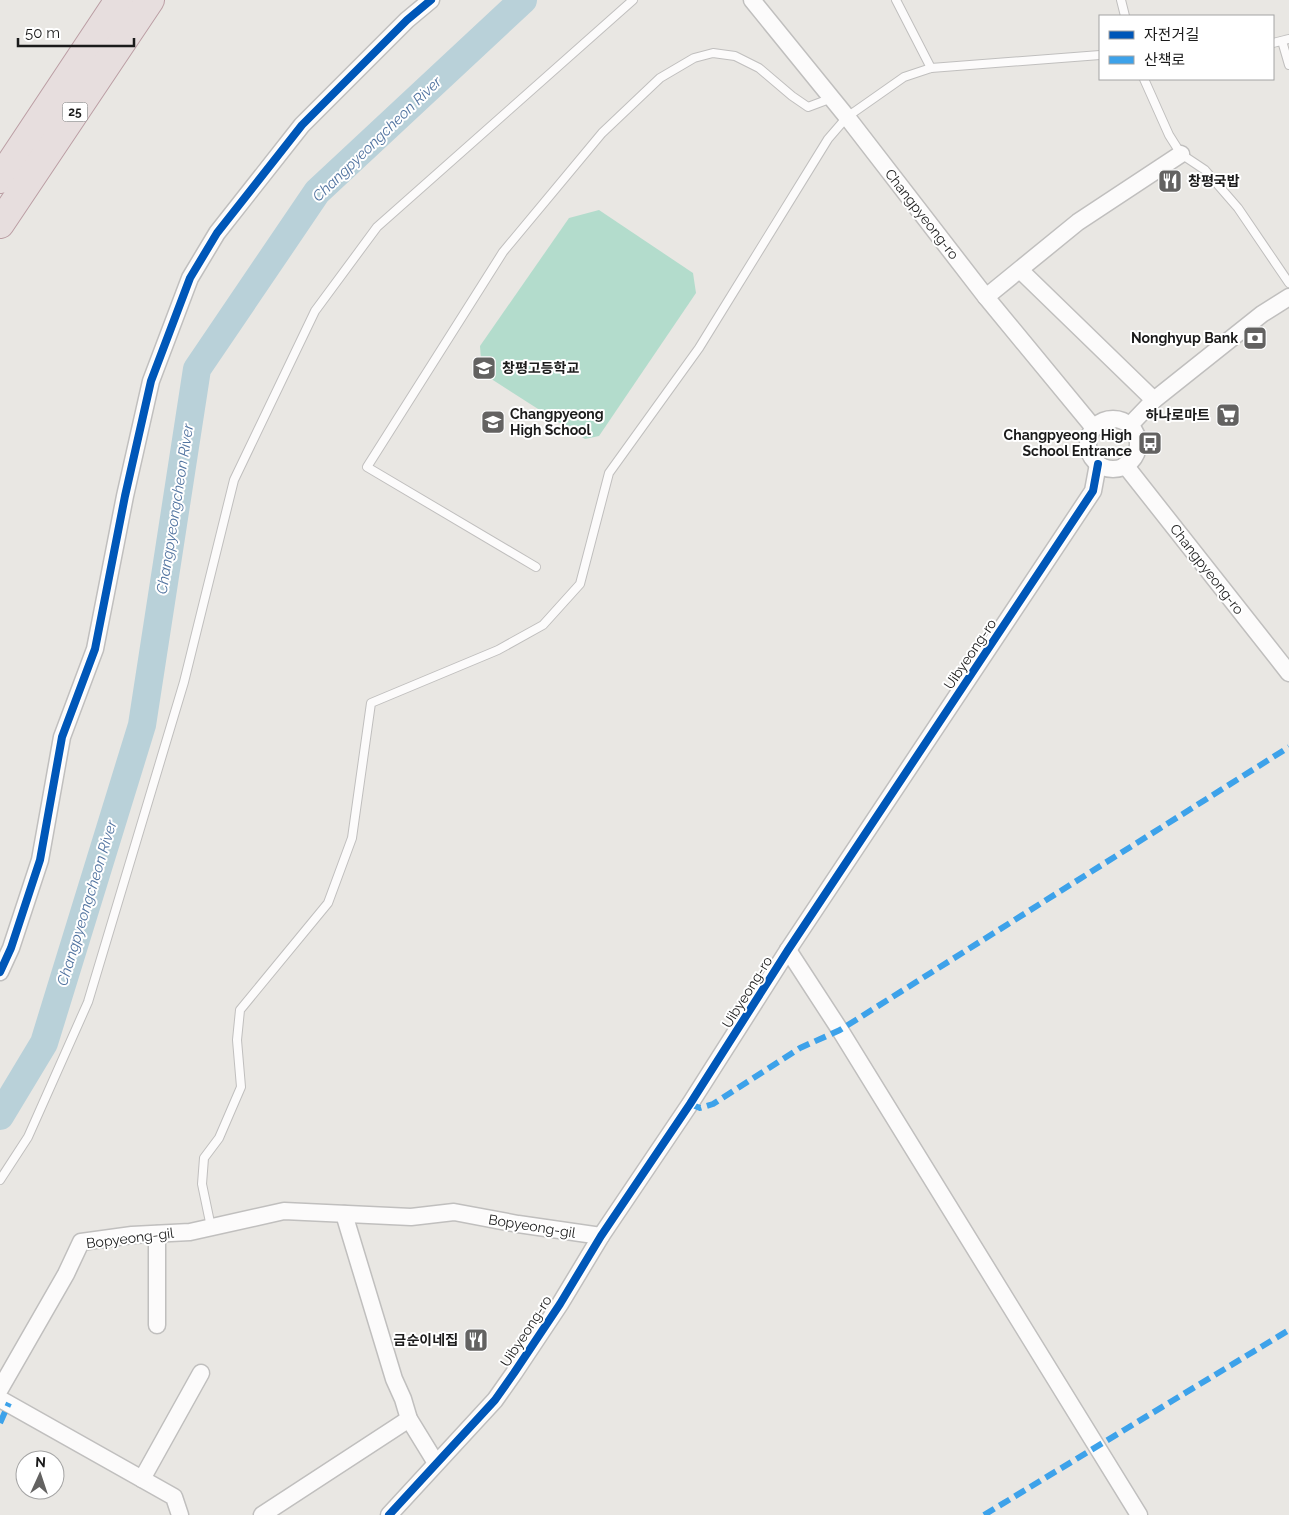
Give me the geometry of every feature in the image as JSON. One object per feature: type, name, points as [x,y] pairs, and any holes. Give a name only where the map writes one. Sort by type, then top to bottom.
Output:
[{"type":"highway","name":"25","points":[[0,179],[119,0]]},
{"type":"highway","name":"25","points":[[0,224],[150,0]]},
{"type":"street","points":[[0,972],[11,948],[40,860],[62,737],[95,648],[125,496],[152,381],[190,278],[217,233],[302,125],[407,20],[431,0]]},
{"type":"street","name":"Changpyeong-ro","points":[[752,0],[847,117],[986,297],[1094,428]]},
{"type":"street","points":[[986,297],[1078,222],[1181,154]]},
{"type":"street","points":[[1020,270],[1154,400]]},
{"type":"street","points":[[1130,425],[1154,400],[1262,314],[1289,298]]},
{"type":"street","points":[[1110,419],[1118,419],[1130,425],[1137,435],[1138,442],[1134,458],[1125,465],[1113,468],[1098,464],[1088,450],[1090,433],[1094,428],[1102,421],[1110,419]]},
{"type":"street","name":"Uibyeong-ro","points":[[388,1515],[495,1400],[560,1304],[601,1236],[690,1104],[788,950],[1093,491],[1098,464]]},
{"type":"street","name":"Changpyeong-ro","points":[[1125,465],[1289,674]]},
{"type":"street","points":[[788,950],[840,1030],[1139,1515]]},
{"type":"street","name":"Bopyeong-gil","points":[[0,1389],[66,1274],[81,1242],[190,1232],[284,1211],[411,1217],[454,1212],[518,1224],[601,1236]]},
{"type":"street","points":[[344,1214],[394,1379],[409,1419],[436,1463]]},
{"type":"street","points":[[157,1234],[157,1326]]},
{"type":"street","points":[[142,1479],[201,1373]]},
{"type":"street","points":[[0,1399],[174,1497],[180,1515]]},
{"type":"street","points":[[262,1515],[409,1419]]},
{"type":"lane","points":[[0,1180],[28,1137],[88,1002],[184,682],[234,480],[315,311],[377,227],[632,0]]},
{"type":"lane","points":[[896,0],[931,68]]},
{"type":"lane","points":[[1121,0],[1125,15]]},
{"type":"lane","points":[[1285,40],[1289,65]]},
{"type":"lane","points":[[536,567],[367,467],[502,252],[602,133],[660,78],[694,58],[713,53],[735,56],[759,68],[808,108],[832,98]]},
{"type":"lane","points":[[211,1227],[202,1184],[204,1158],[219,1138],[241,1088],[237,1040],[240,1010],[328,903],[352,838],[371,703],[498,650],[543,625],[580,584],[609,474],[698,348],[828,139],[847,117],[904,77],[931,68],[1099,55]]},
{"type":"lane","points":[[1144,80],[1169,135],[1181,154],[1205,170],[1238,208],[1289,283]]},
{"type":"green space","points":[[599,210],[693,273],[696,293],[599,436],[585,439],[482,373],[480,346],[569,218]]},
{"type":"waterway","name":"Changpyeongcheon River","points":[[0,1116],[44,1043],[142,725],[197,369],[317,192],[523,0]]},
{"type":"marked path","points":[[690,1104],[700,1108],[713,1104],[800,1048],[840,1030],[1289,747]]},
{"type":"marked path","points":[[984,1515],[1289,1330]]},
{"type":"marked path","points":[[0,1423],[9,1403]]},
{"type":"cycle path","points":[[0,972],[11,948],[40,860],[62,737],[95,649],[125,496],[151,381],[190,278],[217,233],[302,125],[407,20],[431,0]]},
{"type":"cycle path","points":[[389,1515],[495,1400],[514,1373],[788,950],[1093,491],[1098,464]]},
{"type":"place","name":"창평국밥","points":[[1170,181]]},
{"type":"place","name":"Nonghyup Bank","points":[[1255,338]]},
{"type":"place","name":"창평고등학교","points":[[484,368]]},
{"type":"place","name":"하나로마트","points":[[1228,415]]},
{"type":"place","name":"Changpyeong High School","points":[[493,422]]},
{"type":"place","name":"Changpyeong High School Entrance","points":[[1150,443]]},
{"type":"place","name":"금순이네집","points":[[476,1340]]}]
